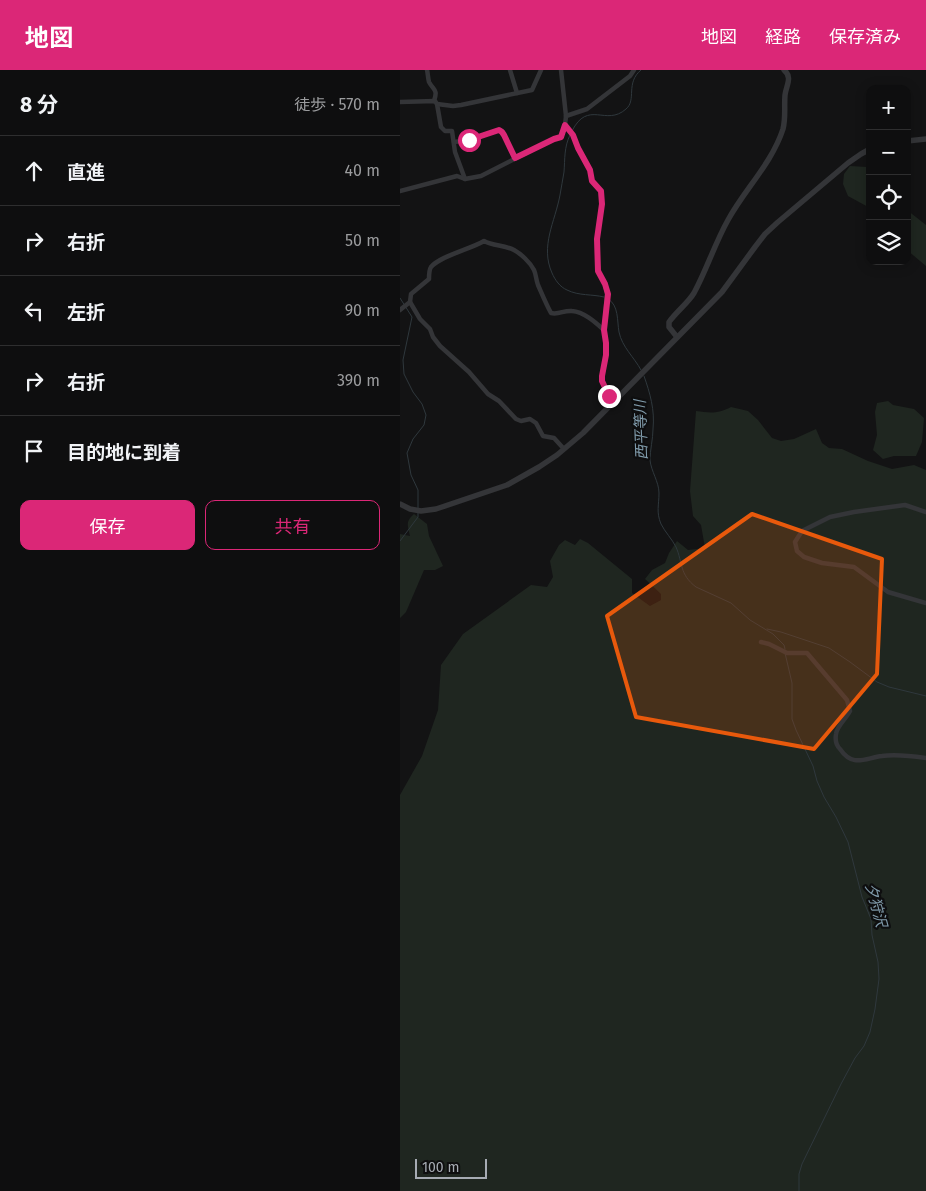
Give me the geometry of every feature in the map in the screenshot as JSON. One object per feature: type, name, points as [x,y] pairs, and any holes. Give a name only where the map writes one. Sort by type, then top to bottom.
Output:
[{"type":"street","points":[[427,70],[429,81],[435,89],[441,127],[445,131],[452,131],[455,152],[465,179]]},
{"type":"street","points":[[510,70],[517,94]]},
{"type":"street","points":[[400,102],[436,103],[453,106],[517,94],[532,90],[541,70]]},
{"type":"street","points":[[561,70],[567,127],[573,135],[590,170],[592,181],[601,191],[602,204],[597,239],[598,271],[605,284],[607,295],[604,330],[606,355],[602,381],[609,396]]},
{"type":"street","points":[[566,116],[587,109],[630,76],[634,70]]},
{"type":"street","points":[[677,337],[669,327],[669,322],[693,295],[728,220],[776,145],[783,128],[785,93],[789,81],[789,77],[784,70]]},
{"type":"street","points":[[400,191],[457,176],[465,179],[481,176],[561,137],[567,127]]},
{"type":"street","points":[[454,142],[469,140],[499,130],[504,135],[515,158]]},
{"type":"street","points":[[911,141],[926,139]]},
{"type":"street","points":[[400,504],[410,509],[421,511],[436,509],[507,485],[539,468],[583,433],[722,292],[760,240],[778,222],[848,163],[866,151]]},
{"type":"street","points":[[402,309],[409,303],[411,294],[428,279],[432,266],[443,258],[476,246],[484,241],[515,251],[528,262],[534,271],[537,284],[551,313],[571,311],[586,316],[604,330]]},
{"type":"street","points":[[409,303],[430,329],[440,346],[469,372],[488,394],[516,419],[521,421],[530,419],[536,423],[543,436],[554,438],[564,449]]},
{"type":"street","points":[[926,512],[905,505],[854,512],[830,518],[802,531],[795,542],[797,551],[804,557],[854,568],[888,592],[926,603]]},
{"type":"street","points":[[762,642],[787,652],[807,653],[847,700],[850,711],[847,718],[838,727],[836,742],[842,752],[849,758],[866,760],[882,756],[926,758]]},
{"type":"highlighted area","points":[[752,514],[882,559],[877,674],[814,749],[636,717],[607,616]]},
{"type":"shaded area","points":[[850,166],[866,167],[866,206],[848,196],[843,184],[844,174]]},
{"type":"shaded area","points":[[911,213],[926,225],[926,266],[911,253]]},
{"type":"shaded area","points":[[888,401],[893,405],[914,409],[924,418],[922,442],[916,456],[894,456],[883,459],[873,450],[877,435],[875,412],[877,403]]},
{"type":"shaded area","points":[[731,407],[748,411],[772,438],[781,441],[794,439],[816,429],[822,443],[829,448],[842,449],[892,469],[914,465],[926,470],[926,1191],[400,1191],[400,795],[422,756],[438,710],[441,665],[463,634],[531,585],[547,587],[553,577],[550,561],[559,545],[565,540],[575,545],[580,539],[588,543],[632,579],[632,593],[650,606],[661,600],[661,594],[645,579],[652,570],[665,563],[677,541],[688,550],[705,548],[701,525],[693,516],[690,491],[696,411],[714,412]]},
{"type":"shaded area","points":[[414,514],[427,524],[429,536],[443,566],[435,570],[424,570],[406,612],[400,618],[400,534],[410,536],[408,522]]},
{"type":"waterway","name":"西平等川","points":[[572,131],[584,117],[591,115],[611,116],[619,114],[626,109],[631,101],[633,80],[641,70]]},
{"type":"waterway","name":"西平等川","points":[[570,135],[566,149],[560,195],[548,244],[549,263],[552,273],[564,289],[576,293],[604,297]]},
{"type":"waterway","points":[[400,298],[412,317],[403,360],[404,374],[413,392],[422,404],[426,415],[424,425],[413,439],[407,453],[411,475],[418,490],[418,509]]},
{"type":"waterway","name":"西平等川","points":[[608,299],[616,309],[619,332],[623,342],[641,370]]},
{"type":"waterway","name":"西平等川","points":[[644,376],[653,408],[653,437],[650,460],[659,489],[659,516],[661,524],[676,547],[684,573],[696,587],[731,603],[750,620],[773,634],[784,645],[785,649]]},
{"type":"waterway","points":[[400,541],[418,517],[418,513]]},
{"type":"waterway","points":[[767,629],[829,648],[877,682],[889,687],[926,696]]},
{"type":"waterway","name":"夕狩沢","points":[[785,653],[792,683],[792,719],[813,766],[824,797],[848,842],[862,897],[871,919],[879,979],[870,1032],[864,1046],[841,1084],[802,1164],[799,1174],[799,1191]]},
{"type":"route","points":[[469,140],[499,130],[504,135],[515,158],[561,137],[565,125],[573,135],[590,170],[590,177],[601,191],[602,204],[597,232],[598,271],[608,294],[604,330],[606,355],[602,381],[609,396]]}]
